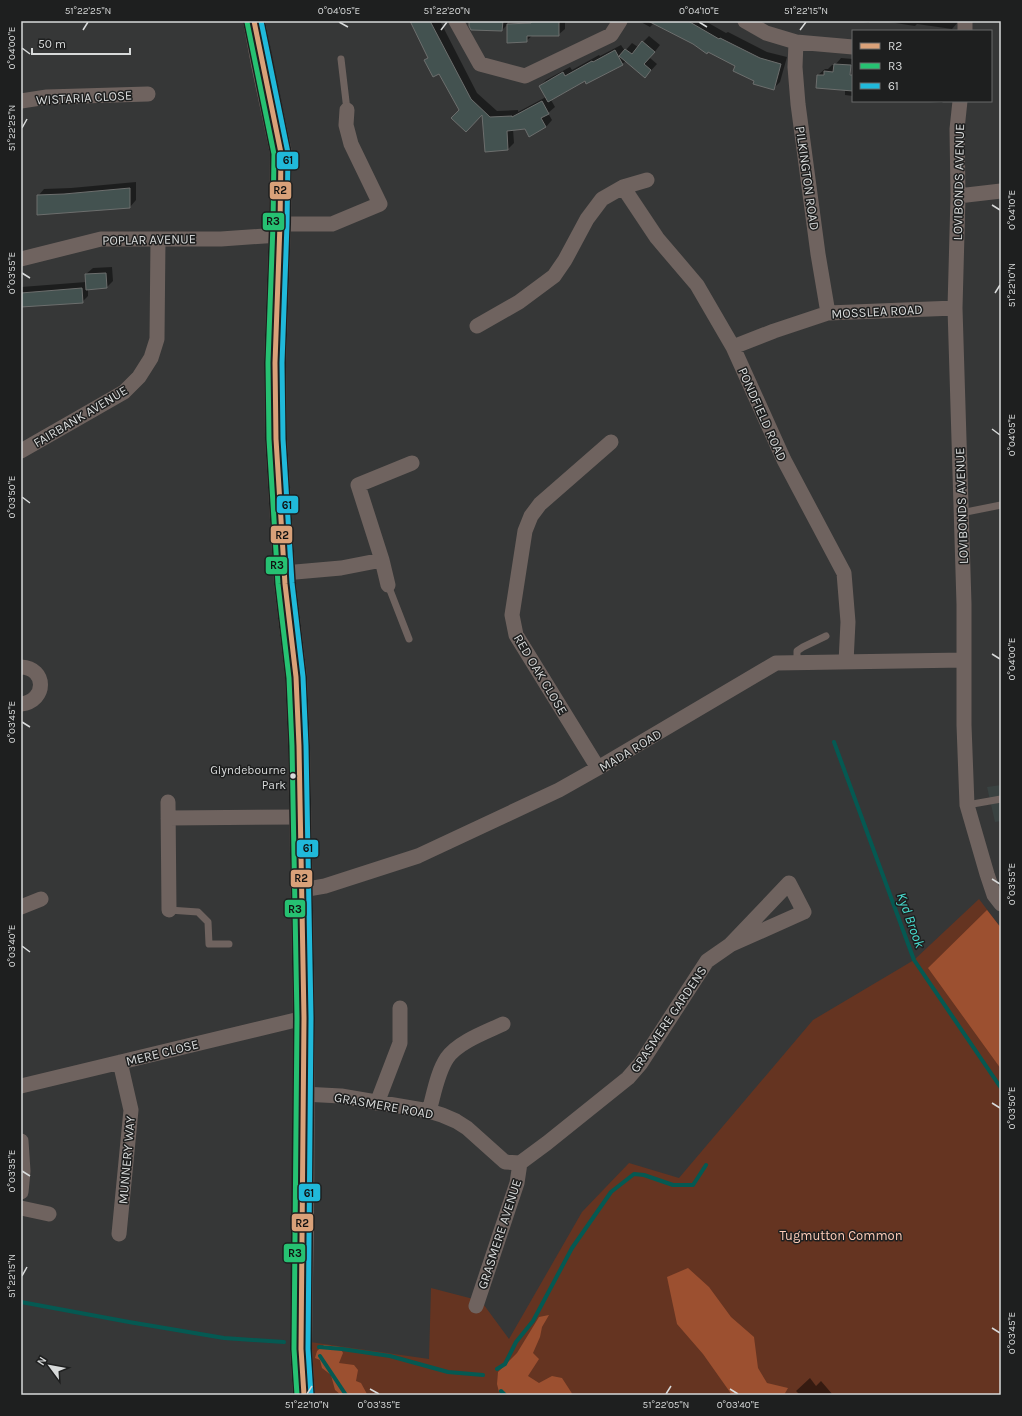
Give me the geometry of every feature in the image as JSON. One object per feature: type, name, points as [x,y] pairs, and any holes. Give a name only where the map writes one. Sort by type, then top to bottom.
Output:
[{"type":"main road","points":[[254,21],[282,153],[275,363],[276,439],[285,584],[296,677],[301,817],[304,1018],[301,1349],[304,1395]]},
{"type":"street","points":[[456,21],[480,64],[525,76],[611,35],[620,21]]},
{"type":"street","points":[[745,21],[766,33],[796,42],[852,47]]},
{"type":"street","name":"PILKINGTON ROAD","points":[[796,42],[795,67],[798,104],[818,254],[828,313]]},
{"type":"street","name":"WISTARIA CLOSE","points":[[21,101],[47,97],[148,94]]},
{"type":"street","name":"LOVIBONDS AVENUE","points":[[960,102],[957,129],[958,196],[955,308],[960,513],[964,604],[967,805],[994,895],[1001,904]]},
{"type":"street","name":"POPLAR AVENUE","points":[[21,259],[101,239],[221,239],[280,229],[332,224],[380,204],[351,144],[346,125],[347,110]]},
{"type":"street","points":[[477,326],[519,302],[554,276],[565,260],[587,219],[602,199],[623,187],[646,180]]},
{"type":"street","name":"PONDFIELD ROAD","points":[[623,187],[657,238],[697,284],[733,347],[784,460],[844,573],[848,622],[846,662]]},
{"type":"street","points":[[958,196],[1001,191]]},
{"type":"street","name":"FAIRBANK AVENUE","points":[[21,451],[124,392],[139,377],[151,358],[157,339],[158,239]]},
{"type":"street","name":"MOSSLEA ROAD","points":[[733,347],[774,331],[828,313],[955,308]]},
{"type":"street","name":"RED OAK CLOSE","points":[[598,768],[516,635],[512,615],[525,531],[531,516],[540,504],[611,442]]},
{"type":"street","points":[[388,584],[382,560],[358,485],[412,463]]},
{"type":"street","points":[[284,572],[340,568],[382,560]]},
{"type":"street","name":"MADA ROAD","points":[[302,890],[325,886],[418,856],[559,790],[776,663],[964,660]]},
{"type":"street","points":[[21,667],[32,669],[40,679],[41,685],[40,692],[37,697],[32,701],[21,704]]},
{"type":"street","points":[[168,802],[169,910]]},
{"type":"street","points":[[168,818],[301,817]]},
{"type":"street","name":"GRASMERE GARDENS","points":[[520,1163],[628,1078],[641,1063],[707,961],[730,945],[804,912],[790,883],[730,945]]},
{"type":"street","points":[[21,907],[41,899]]},
{"type":"street","points":[[377,1103],[400,1043],[400,1008]]},
{"type":"street","name":"MERE CLOSE","points":[[21,1086],[304,1018]]},
{"type":"street","points":[[429,1111],[440,1073],[448,1057],[458,1047],[503,1024]]},
{"type":"street","name":"MUNNERY WAY","points":[[119,1234],[131,1110],[120,1062]]},
{"type":"street","name":"GRASMERE ROAD","points":[[303,1094],[341,1096],[429,1111],[456,1121],[467,1128],[504,1162],[520,1163]]},
{"type":"street","points":[[21,1141],[23,1171],[21,1192]]},
{"type":"street","name":"GRASMERE AVENUE","points":[[476,1306],[518,1183],[520,1163]]},
{"type":"street","points":[[21,1208],[49,1214]]},
{"type":"lane","points":[[341,59],[347,110]]},
{"type":"lane","points":[[960,513],[1001,505]]},
{"type":"lane","points":[[388,584],[409,639]]},
{"type":"lane","points":[[796,663],[797,651],[826,636]]},
{"type":"lane","points":[[967,805],[1001,799]]},
{"type":"lane","points":[[169,910],[198,912],[208,922],[209,944],[229,944]]},
{"type":"shaded area","points":[[1001,785],[1001,821],[995,822],[987,787]]},
{"type":"shaded area","points":[[987,910],[1001,928],[1001,1069],[928,968]]},
{"type":"shaded area","points":[[688,1268],[709,1287],[731,1317],[754,1337],[758,1368],[767,1383],[788,1388],[784,1395],[732,1395],[703,1354],[677,1324],[667,1277]]},
{"type":"shaded area","points":[[549,1315],[542,1327],[540,1337],[533,1353],[539,1359],[528,1376],[539,1383],[552,1376],[562,1378],[573,1395],[509,1395],[499,1392],[497,1384],[498,1372],[517,1353],[539,1317]]},
{"type":"shaded area","points":[[324,1345],[340,1347],[343,1353],[339,1363],[354,1365],[358,1370],[356,1381],[361,1383],[367,1394],[366,1395],[341,1395],[335,1390],[331,1375],[322,1368],[320,1360],[315,1358],[317,1351]]},
{"type":"green space","name":"Tugmutton Common","points":[[979,899],[1001,928],[1001,1395],[315,1395],[310,1342],[429,1359],[431,1288],[481,1301],[509,1339],[582,1212],[629,1163],[679,1178],[813,1020],[914,960]]},
{"type":"building","points":[[410,21],[430,21],[471,99],[490,117],[512,117],[542,101],[549,114],[541,118],[546,127],[529,137],[525,129],[507,131],[508,150],[485,152],[482,115],[466,132],[451,118],[459,110],[439,74],[433,77],[424,60],[428,58]]},
{"type":"building","points":[[469,21],[503,21],[502,31],[471,30]]},
{"type":"building","points":[[531,21],[559,21],[559,36],[527,36],[527,42],[507,43],[507,24],[531,23]]},
{"type":"building","points":[[648,21],[688,21],[719,39],[720,38],[760,58],[781,64],[774,90],[753,84],[754,81],[733,71],[735,66],[708,52],[707,54],[693,44]]},
{"type":"building","points":[[642,41],[655,52],[644,64],[651,70],[645,78],[619,56],[625,49],[632,54]]},
{"type":"building","points":[[615,50],[623,65],[586,84],[585,81],[548,102],[539,86],[563,72],[565,76]]},
{"type":"building","points":[[834,64],[851,65],[850,75],[852,75],[852,91],[816,88],[817,75],[824,75],[824,71],[833,72]]},
{"type":"building","points":[[130,188],[130,208],[37,215],[37,195]]},
{"type":"building","points":[[106,273],[107,288],[86,290],[85,274]]},
{"type":"building","points":[[82,288],[83,303],[21,307],[21,293]]},
{"type":"waterway","name":"Kyd Brook","points":[[834,742],[914,960],[1001,1088]]},
{"type":"waterway","points":[[497,1369],[505,1364],[516,1342],[533,1321],[572,1248],[611,1192],[634,1174],[644,1175],[673,1185],[693,1185],[706,1165]]},
{"type":"waterway","points":[[21,1302],[224,1338],[284,1342]]},
{"type":"waterway","points":[[319,1347],[390,1356],[448,1372],[483,1375]]},
{"type":"waterway","points":[[320,1356],[346,1395]]},
{"type":"waterway","points":[[501,1391],[505,1395]]},
{"type":"transit line","name":"R2","points":[[254,21],[281,153],[275,363],[276,439],[285,584],[296,677],[299,746],[304,1018],[301,1349],[304,1395]]},
{"type":"transit line","name":"61","points":[[261,21],[288,153],[282,363],[283,439],[292,583],[303,677],[306,746],[311,1018],[308,1349],[311,1395]]},
{"type":"transit line","name":"R3","points":[[247,22],[274,154],[268,363],[269,439],[278,584],[289,678],[292,746],[297,1018],[294,1349],[297,1395]]},
{"type":"place","name":"Glyndebourne Park","points":[[293,776]]}]
